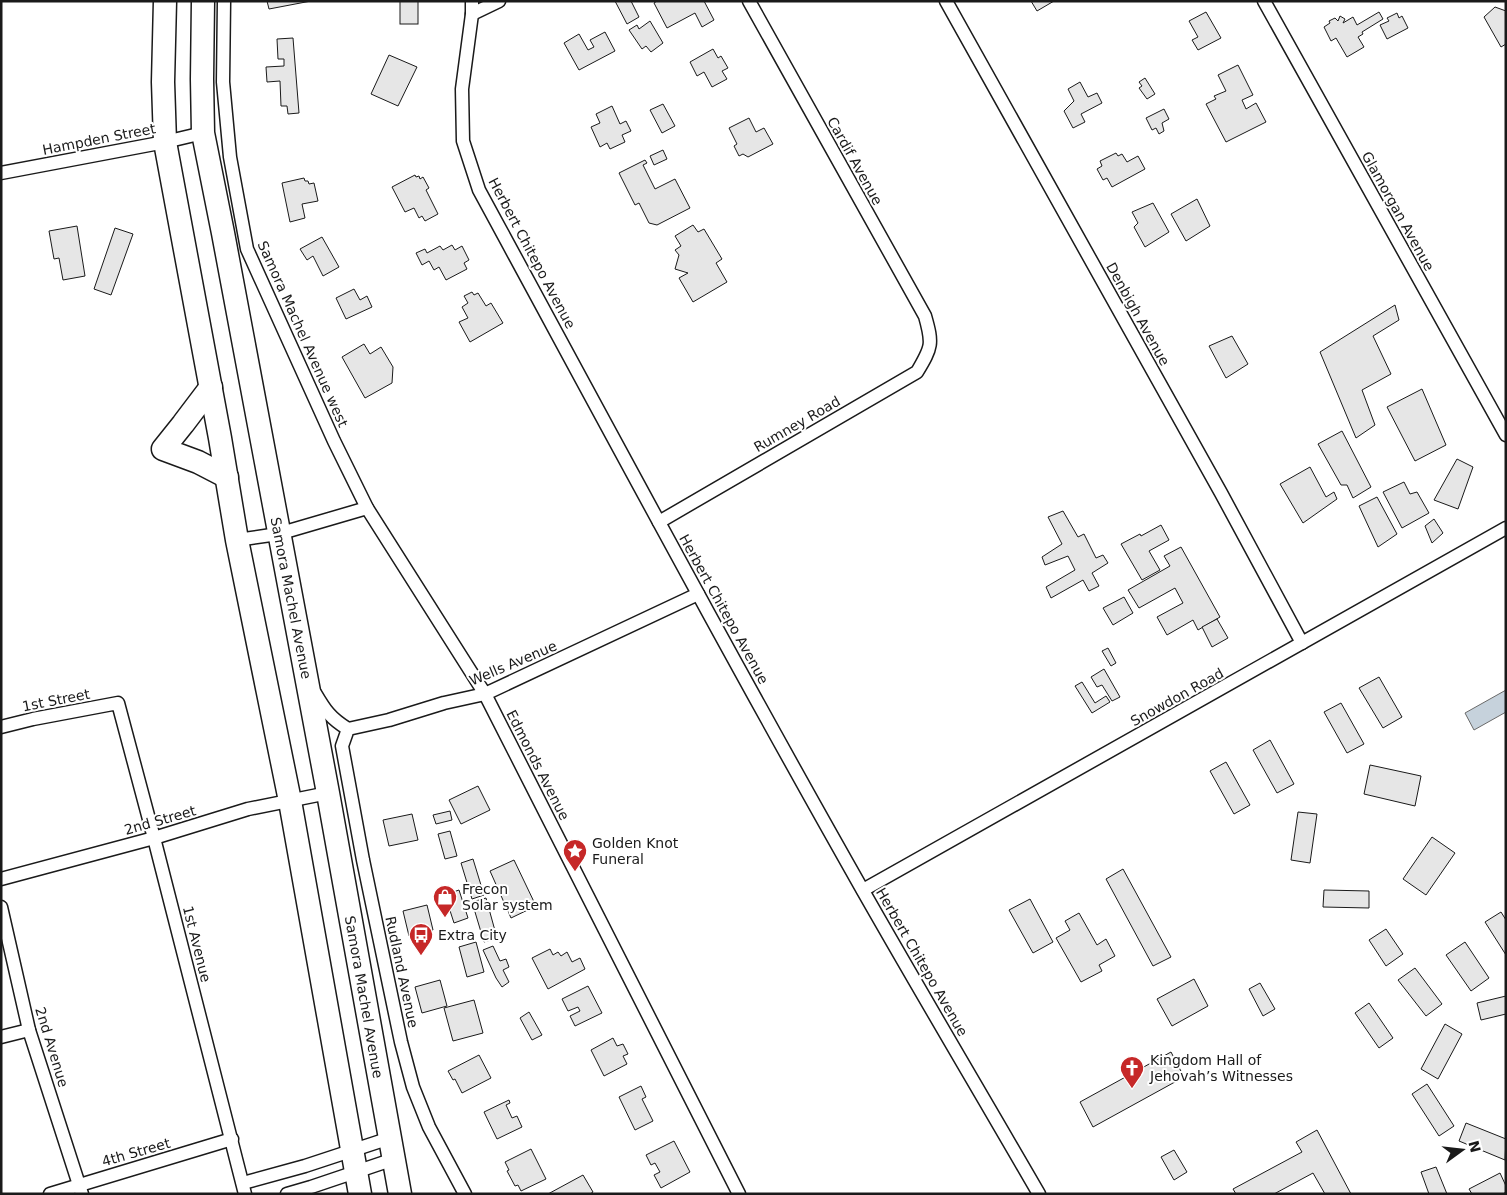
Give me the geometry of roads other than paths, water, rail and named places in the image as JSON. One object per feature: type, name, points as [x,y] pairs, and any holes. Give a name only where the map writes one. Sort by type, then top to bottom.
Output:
[{"type":"highway","points":[[165,1],[163,82],[166,142],[237,540],[290,801],[360,1194]]},
{"type":"highway","name":"Samora Machel Avenue","points":[[203,1],[203,133],[328,794],[400,1194]]},
{"type":"highway","points":[[211,387],[163,449],[198,462],[226,477]]},
{"type":"street","name":"Samora Machel Avenue west","points":[[224,1],[223,82],[230,156],[247,249],[334,441]]},
{"type":"street","points":[[472,8],[499,1]]},
{"type":"street","name":"Cardif Avenue","points":[[749,1],[925,316],[930,337]]},
{"type":"street","name":"Denbigh Avenue","points":[[946,1],[1216,484],[1302,643]]},
{"type":"street","name":"Glamorgan Avenue","points":[[1264,1],[1506,435]]},
{"type":"street","name":"Herbert Chitepo Avenue","points":[[472,8],[462,88],[463,141],[479,190],[698,594],[863,890],[1039,1194]]},
{"type":"street","name":"Hampden Street","points":[[1,173],[166,142],[203,133]]},
{"type":"street","name":"Rumney Road","points":[[659,522],[917,372],[928,354],[930,337]]},
{"type":"street","name":"Edmonds Avenue","points":[[334,441],[366,508],[485,694],[737,1193]]},
{"type":"street","points":[[237,540],[278,534],[366,508]]},
{"type":"street","name":"Snowdon Road","points":[[863,890],[1506,528]]},
{"type":"street","name":"Wells Avenue","points":[[348,729],[485,694],[698,594]]},
{"type":"street","points":[[305,675],[328,714],[348,729]]},
{"type":"street","name":"1st Street","points":[[1,727],[118,703]]},
{"type":"street","name":"1st Avenue","points":[[118,703],[244,1188]]},
{"type":"street","name":"Rudland Avenue","points":[[348,729],[342,746],[363,860],[401,1042],[413,1087],[429,1127],[465,1194]]},
{"type":"street","name":"2nd Street","points":[[1,879],[154,838],[248,809],[328,794]]},
{"type":"street","name":"2nd Avenue","points":[[1,907],[29,1030],[81,1189]]},
{"type":"street","points":[[1,1037],[29,1030]]},
{"type":"street","name":"4th Street","points":[[50,1194],[81,1189],[232,1139]]},
{"type":"street","points":[[287,1194],[355,1162],[392,1148]]},
{"type":"street","points":[[244,1188],[305,1166],[355,1162],[392,1148]]},
{"type":"place","name":"Golden Knot Funeral","points":[[575,872]]},
{"type":"place","name":"Frecon Solar system","points":[[445,918]]},
{"type":"place","name":"Extra City","points":[[421,956]]},
{"type":"place","name":"Kingdom Hall of Jehovah’s Witnesses","points":[[1132,1089]]}]
